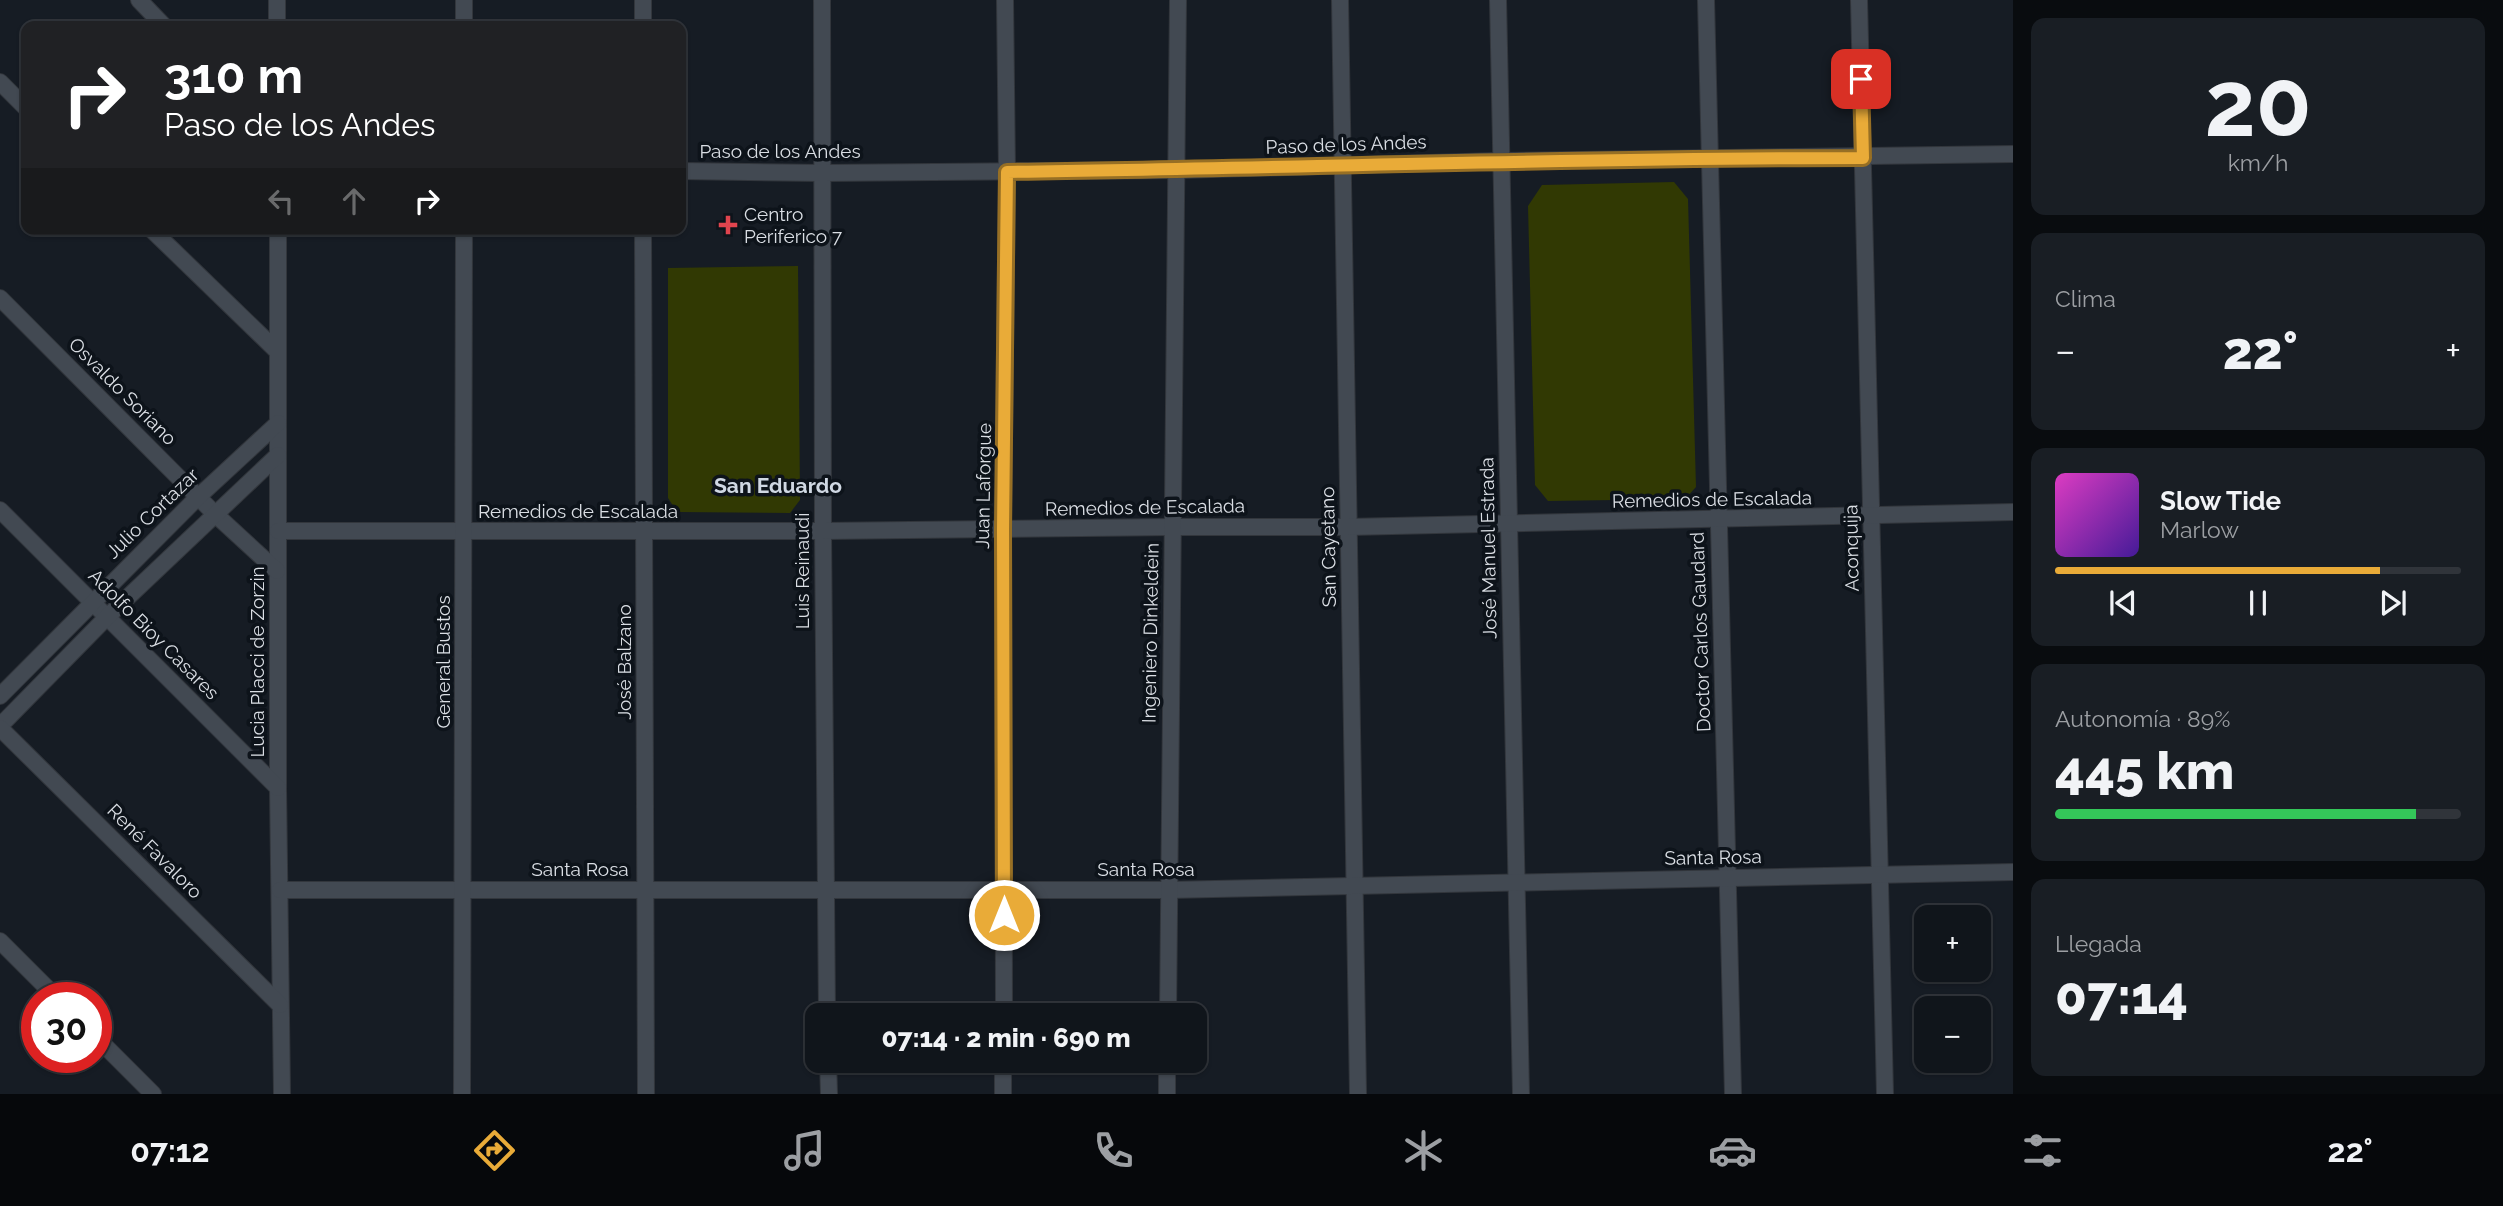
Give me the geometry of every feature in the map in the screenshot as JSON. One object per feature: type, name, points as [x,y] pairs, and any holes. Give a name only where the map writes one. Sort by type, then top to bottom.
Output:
[{"type":"street","points":[[139,0],[159,21]]},
{"type":"street","points":[[277,0],[277,21]]},
{"type":"street","points":[[464,0],[464,21]]},
{"type":"street","points":[[643,0],[643,21]]},
{"type":"street","name":"Luis Reinaudi","points":[[822,0],[822,531],[828,1003]]},
{"type":"street","name":"Juan Laforgue","points":[[1004,1003],[1003,529],[1007,172],[1005,0]]},
{"type":"street","name":"Ingeniero Dinkeldein","points":[[1168,1003],[1178,0]]},
{"type":"street","name":"San Cayetano","points":[[1340,0],[1358,1094]]},
{"type":"street","name":"José Manuel Estrada","points":[[1497,0],[1521,1094]]},
{"type":"street","name":"Doctor Carlos Gaudard","points":[[1706,0],[1718,520],[1730,877],[1733,1094]]},
{"type":"street","name":"Aconquija","points":[[1859,0],[1885,1094]]},
{"type":"street","points":[[0,82],[21,103]]},
{"type":"street","name":"Paso de los Andes","points":[[686,172],[1178,170],[1500,160],[1863,158],[2013,154]]},
{"type":"street","points":[[157,235],[277,351]]},
{"type":"street","name":"Lucia Placci de Zorzin","points":[[278,235],[277,571],[281,1093]]},
{"type":"street","name":"General Bustos","points":[[462,1094],[464,235]]},
{"type":"street","name":"José Balzano","points":[[643,235],[646,1094]]},
{"type":"street","name":"Osvaldo Soriano","points":[[0,298],[215,514],[277,571]]},
{"type":"street","name":"Julio Cortazar","points":[[0,696],[198,497],[278,423]]},
{"type":"street","points":[[0,727],[107,617],[278,455]]},
{"type":"street","name":"Adolfo Bioy Casares","points":[[0,510],[278,788]]},
{"type":"street","name":"Remedios de Escalada","points":[[278,531],[1348,527],[2013,512]]},
{"type":"street","name":"René Favaloro","points":[[0,727],[280,1005]]},
{"type":"street","name":"Santa Rosa","points":[[280,890],[1168,890],[2013,872]]},
{"type":"street","points":[[0,941],[41,982]]},
{"type":"street","points":[[112,1053],[153,1094]]},
{"type":"street","points":[[828,1073],[829,1094]]},
{"type":"street","points":[[1003,1073],[1003,1094]]},
{"type":"street","points":[[1167,1073],[1167,1094]]},
{"type":"green space","points":[[1674,182],[1688,199],[1696,487],[1685,499],[1548,501],[1535,485],[1528,206],[1542,185]]},
{"type":"green space","points":[[798,266],[800,500],[790,513],[677,512],[668,498],[668,268]]},
{"type":"place","name":"Centro Periferico 7","points":[[728,225]]},
{"type":"district","name":"San Eduardo","points":[[778,486]]},
{"type":"route","points":[[1004,915],[1003,529],[1007,172],[1178,170],[1500,160],[1863,158],[1861,79]]}]
